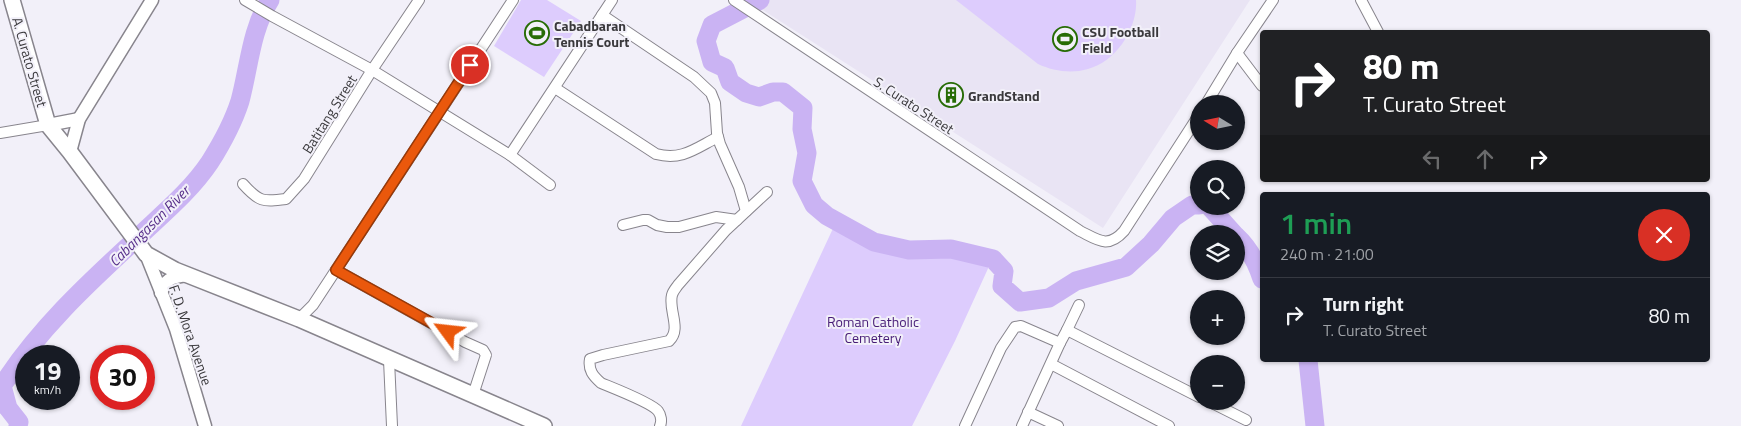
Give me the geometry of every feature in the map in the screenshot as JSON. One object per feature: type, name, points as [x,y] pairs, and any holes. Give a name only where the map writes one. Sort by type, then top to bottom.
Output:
[{"type":"main road","name":"A. Curato Street","points":[[12,0],[48,125]]},
{"type":"main road","points":[[48,125],[140,246],[175,270],[306,322],[389,360],[544,426]]},
{"type":"street","points":[[70,152],[79,119],[152,0]]},
{"type":"street","points":[[245,0],[372,70],[440,111],[510,155],[550,185]]},
{"type":"street","name":"Batitang Street","points":[[243,184],[255,198],[270,201],[286,199],[304,179],[372,70],[419,0]]},
{"type":"street","points":[[306,322],[313,305],[513,0]]},
{"type":"street","points":[[510,155],[612,0]]},
{"type":"street","name":"S. Curato Street","points":[[734,0],[1099,241],[1111,242],[1117,239],[1124,231],[1190,130]]},
{"type":"street","points":[[1211,95],[1273,0]]},
{"type":"street","points":[[1361,0],[1377,30]]},
{"type":"street","points":[[602,14],[694,77],[710,93],[715,103],[718,137],[739,186],[746,211]]},
{"type":"street","points":[[1237,53],[1260,83]]},
{"type":"street","points":[[555,88],[656,154],[670,158],[680,156],[718,137]]},
{"type":"street","points":[[0,133],[79,119]]},
{"type":"street","points":[[660,426],[662,419],[658,410],[601,383],[590,369],[590,360],[603,354],[669,341],[675,329],[672,302],[675,290],[720,237],[767,192]]},
{"type":"street","points":[[623,225],[644,220],[667,227],[679,227],[716,217],[737,220]]},
{"type":"street","name":"F. D. Mora Avenue","points":[[140,246],[176,329],[205,426]]},
{"type":"street","points":[[336,270],[465,342],[483,350],[486,355],[473,395]]},
{"type":"street","points":[[161,292],[164,284],[169,279],[187,275]]},
{"type":"street","points":[[1022,426],[1079,305]]},
{"type":"street","points":[[965,426],[1001,348],[1014,327],[1021,326],[1060,343]]},
{"type":"street","points":[[1067,330],[1190,392]]},
{"type":"street","points":[[389,360],[392,426]]},
{"type":"street","points":[[1051,364],[1169,426]]},
{"type":"street","points":[[1226,410],[1246,420]]},
{"type":"street","points":[[1028,412],[1058,426]]},
{"type":"shaded area","points":[[747,0],[1250,0],[1103,228]]},
{"type":"green space","name":"Cabadbaran Tennis Court","points":[[521,0],[547,0],[581,21],[544,77],[494,46]]},
{"type":"green space","name":"CSU Football Field","points":[[956,0],[1136,0],[1136,11],[1129,32],[1108,59],[1082,71],[1069,71],[1056,70],[1038,64]]},
{"type":"green space","name":"Roman Catholic Cemetery","points":[[836,222],[873,248],[910,255],[953,251],[991,262],[955,341],[912,426],[741,426]]},
{"type":"waterway","name":"Cabangasan River","points":[[18,426],[19,422],[8,408],[2,386],[31,346],[63,309],[184,194],[210,162],[227,133],[240,101],[251,49],[259,23],[270,0]]},
{"type":"waterway","points":[[760,0],[712,25],[706,41],[712,62],[725,68],[730,82],[746,93],[759,97],[773,92],[783,92],[803,108],[802,129],[807,153],[802,181],[814,205],[827,216],[874,242],[909,250],[951,249],[993,259],[1004,271],[1002,286],[1020,302],[1049,298],[1076,281],[1126,267],[1151,244],[1173,218],[1190,206]]},
{"type":"waterway","points":[[1217,215],[1226,225]]},
{"type":"waterway","points":[[1245,246],[1260,273]]},
{"type":"waterway","points":[[1308,362],[1315,426]]},
{"type":"place","name":"Cabadbaran Tennis Court","points":[[537,33]]},
{"type":"place","name":"CSU Football Field","points":[[1065,39]]},
{"type":"place","name":"GrandStand","points":[[951,95]]},
{"type":"route","points":[[448,332],[336,270],[470,65]]}]
